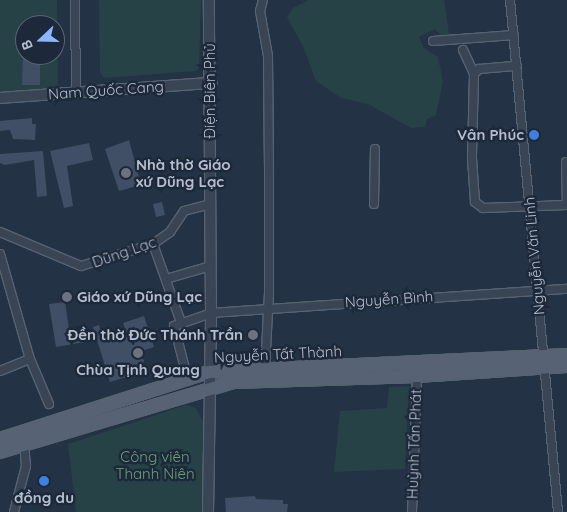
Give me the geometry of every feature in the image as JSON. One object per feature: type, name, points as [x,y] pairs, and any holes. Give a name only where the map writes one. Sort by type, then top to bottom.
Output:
[{"type":"main road","name":"Nguyễn Tất Thành","points":[[0,452],[208,388],[234,382],[417,376],[543,362],[567,355]]},
{"type":"main road","name":"Nguyễn Tất Thành","points":[[1,436],[209,372],[543,362],[567,366]]},
{"type":"street","points":[[75,0],[76,91]]},
{"type":"street","name":"Điện Biên Phủ","points":[[208,512],[208,388],[212,313],[210,204],[212,82],[209,0]]},
{"type":"street","points":[[263,0],[260,18],[266,46],[268,82],[268,308],[265,369]]},
{"type":"street","name":"Nguyễn Văn Linh","points":[[510,0],[558,512]]},
{"type":"street","points":[[433,41],[514,34]]},
{"type":"street","points":[[463,50],[474,74],[472,158],[476,202],[483,208],[567,205],[566,162]]},
{"type":"street","points":[[474,74],[479,69],[517,66]]},
{"type":"street","name":"Nam Quốc Cang","points":[[0,98],[212,82]]},
{"type":"street","points":[[374,204],[375,149]]},
{"type":"street","name":"Dũng Lạc","points":[[0,232],[81,266],[153,244],[170,232],[184,211],[210,204]]},
{"type":"street","points":[[153,244],[181,322],[174,326],[173,331],[188,380]]},
{"type":"street","points":[[0,254],[30,359],[49,404]]},
{"type":"street","points":[[166,280],[210,266]]},
{"type":"street","name":"Nguyễn Bình","points":[[181,322],[212,313],[268,308],[567,288]]},
{"type":"street","points":[[0,371],[30,359]]},
{"type":"street","name":"Huỳnh Tấn Phát","points":[[412,512],[417,376]]},
{"type":"street","points":[[14,512],[26,466],[24,445]]},
{"type":"green space","points":[[0,0],[57,0],[57,15],[15,15],[15,65],[58,65],[58,85],[45,89],[0,92]]},
{"type":"green space","points":[[99,0],[201,0],[199,68],[196,71],[104,78],[100,72]]},
{"type":"green space","points":[[308,0],[444,0],[449,34],[443,38],[435,29],[419,37],[424,48],[438,57],[443,82],[436,115],[427,119],[425,127],[411,128],[368,104],[341,98],[316,81],[303,46],[287,17],[293,8]]},
{"type":"green space","points":[[409,386],[405,469],[334,472],[340,411],[387,408],[389,387]]},
{"type":"green space","name":"Công viên Thanh Niên","points":[[186,405],[196,408],[204,424],[203,512],[76,512],[68,444]]},
{"type":"building","points":[[23,65],[40,65],[40,85],[22,85]]},
{"type":"building","points":[[32,118],[32,124],[36,124],[35,140],[13,139],[10,130],[0,131],[0,121]]},
{"type":"building","name":"Nhà thờ Giáo xứ Dũng Lạc","points":[[129,140],[141,185],[119,191],[105,149]]},
{"type":"building","points":[[89,143],[93,160],[67,166],[73,206],[64,208],[50,151]]},
{"type":"building","points":[[43,151],[47,196],[37,197],[34,160],[5,165],[0,163],[0,154]]},
{"type":"building","points":[[162,202],[165,215],[156,217],[153,204]]},
{"type":"building","points":[[65,302],[69,329],[83,327],[85,342],[56,347],[49,304]]},
{"type":"building","points":[[144,316],[154,347],[135,353],[144,360],[143,365],[131,369],[133,375],[110,382],[93,327],[99,325],[103,338],[126,331],[123,323]]},
{"type":"building","points":[[255,496],[256,499],[283,500],[283,504],[288,504],[287,512],[226,512],[225,498]]},
{"type":"place","name":"Vân Phúc","points":[[534,135]]},
{"type":"place","name":"Nhà thờ Giáo xứ Dũng Lạc","points":[[126,173]]},
{"type":"place","name":"Giáo xứ Dũng Lạc","points":[[67,297]]},
{"type":"place","name":"Đền thờ Đức Thánh Trần","points":[[253,335]]},
{"type":"place","name":"Chùa Tịnh Quang","points":[[138,353]]},
{"type":"place","name":"đồng du","points":[[44,481]]}]
